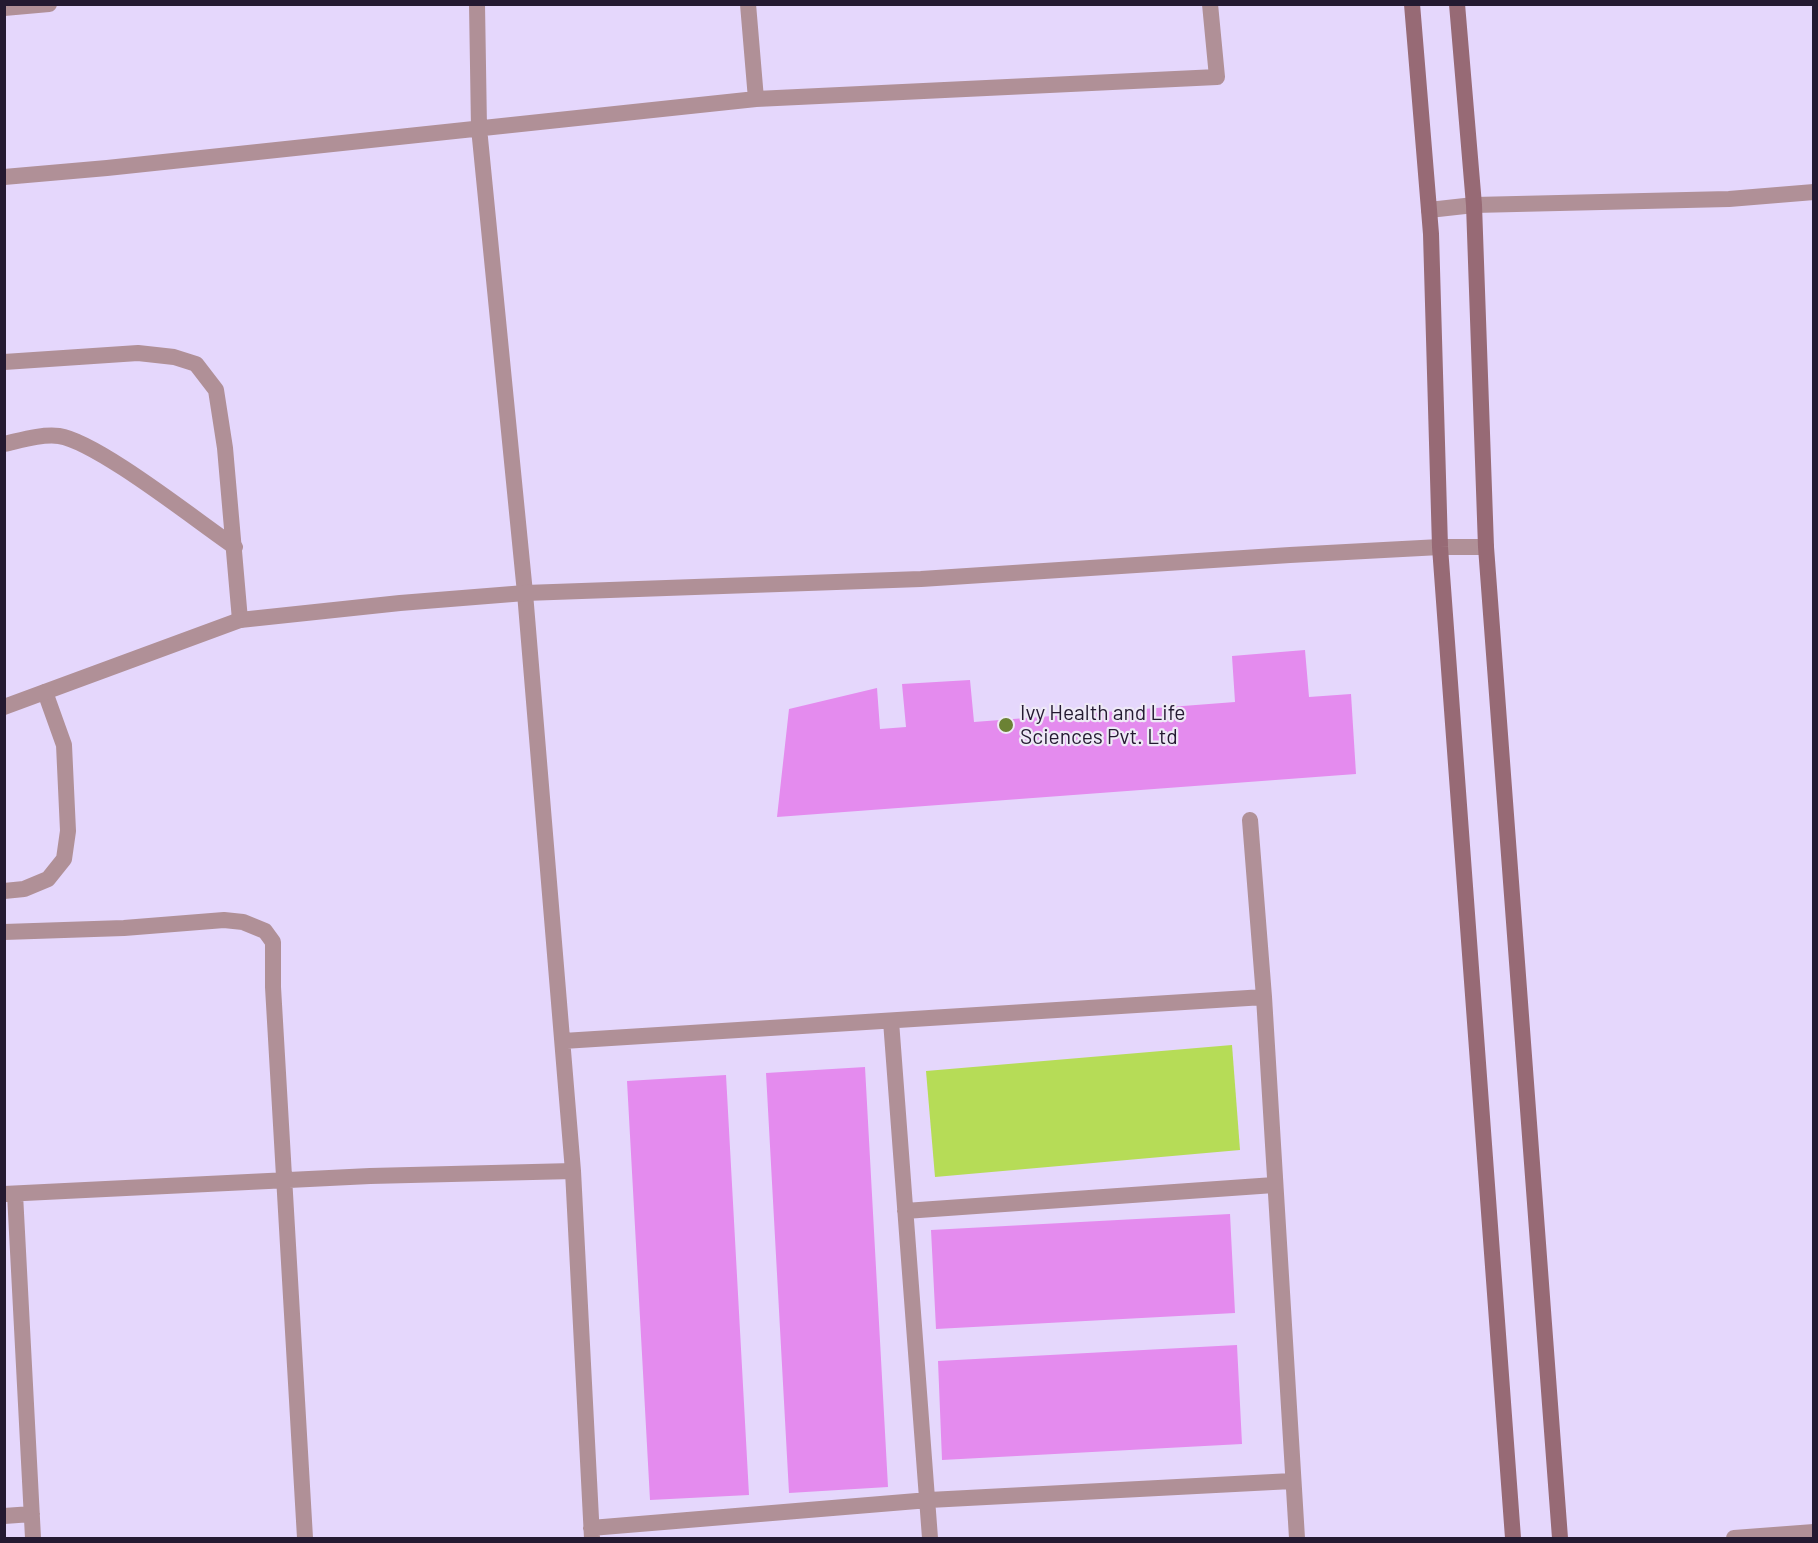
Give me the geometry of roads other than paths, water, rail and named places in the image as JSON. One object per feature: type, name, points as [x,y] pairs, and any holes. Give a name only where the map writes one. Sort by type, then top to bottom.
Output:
[{"type":"main road","points":[[1412,4],[1429,210],[1440,547],[1513,1539]]},
{"type":"main road","points":[[1457,4],[1474,205],[1486,547],[1560,1539]]},
{"type":"street","points":[[4,8],[49,4]]},
{"type":"street","points":[[477,4],[479,128],[525,594],[573,1171],[591,1533],[928,1500],[1292,1481]]},
{"type":"street","points":[[748,4],[756,99]]},
{"type":"street","points":[[4,177],[756,99],[1217,76],[1210,4]]},
{"type":"street","points":[[1429,210],[1474,205],[1729,200],[1814,192]]},
{"type":"street","points":[[4,362],[138,353],[174,357],[196,364],[216,390],[235,547],[240,620]]},
{"type":"street","points":[[4,444],[39,437],[59,436],[76,442],[149,487],[235,547]]},
{"type":"street","points":[[4,707],[240,620],[400,603],[525,594],[921,579],[1440,547],[1486,547]]},
{"type":"street","points":[[4,891],[24,889],[48,879],[64,859],[68,831],[64,745],[45,692]]},
{"type":"street","points":[[1250,820],[1264,997],[1297,1539]]},
{"type":"street","points":[[4,932],[124,928],[224,920],[243,922],[264,931],[273,942],[305,1539]]},
{"type":"street","points":[[563,1041],[1264,997]]},
{"type":"street","points":[[891,1021],[930,1539]]},
{"type":"street","points":[[33,1539],[10,1194],[284,1180],[573,1171]]},
{"type":"street","points":[[905,1211],[1274,1185]]},
{"type":"street","points":[[4,1516],[32,1514]]},
{"type":"street","points":[[1734,1539],[1814,1532]]},
{"type":"place","name":"Ivy Health and Life Sciences Pvt. Ltd","points":[[1006,725]]}]
